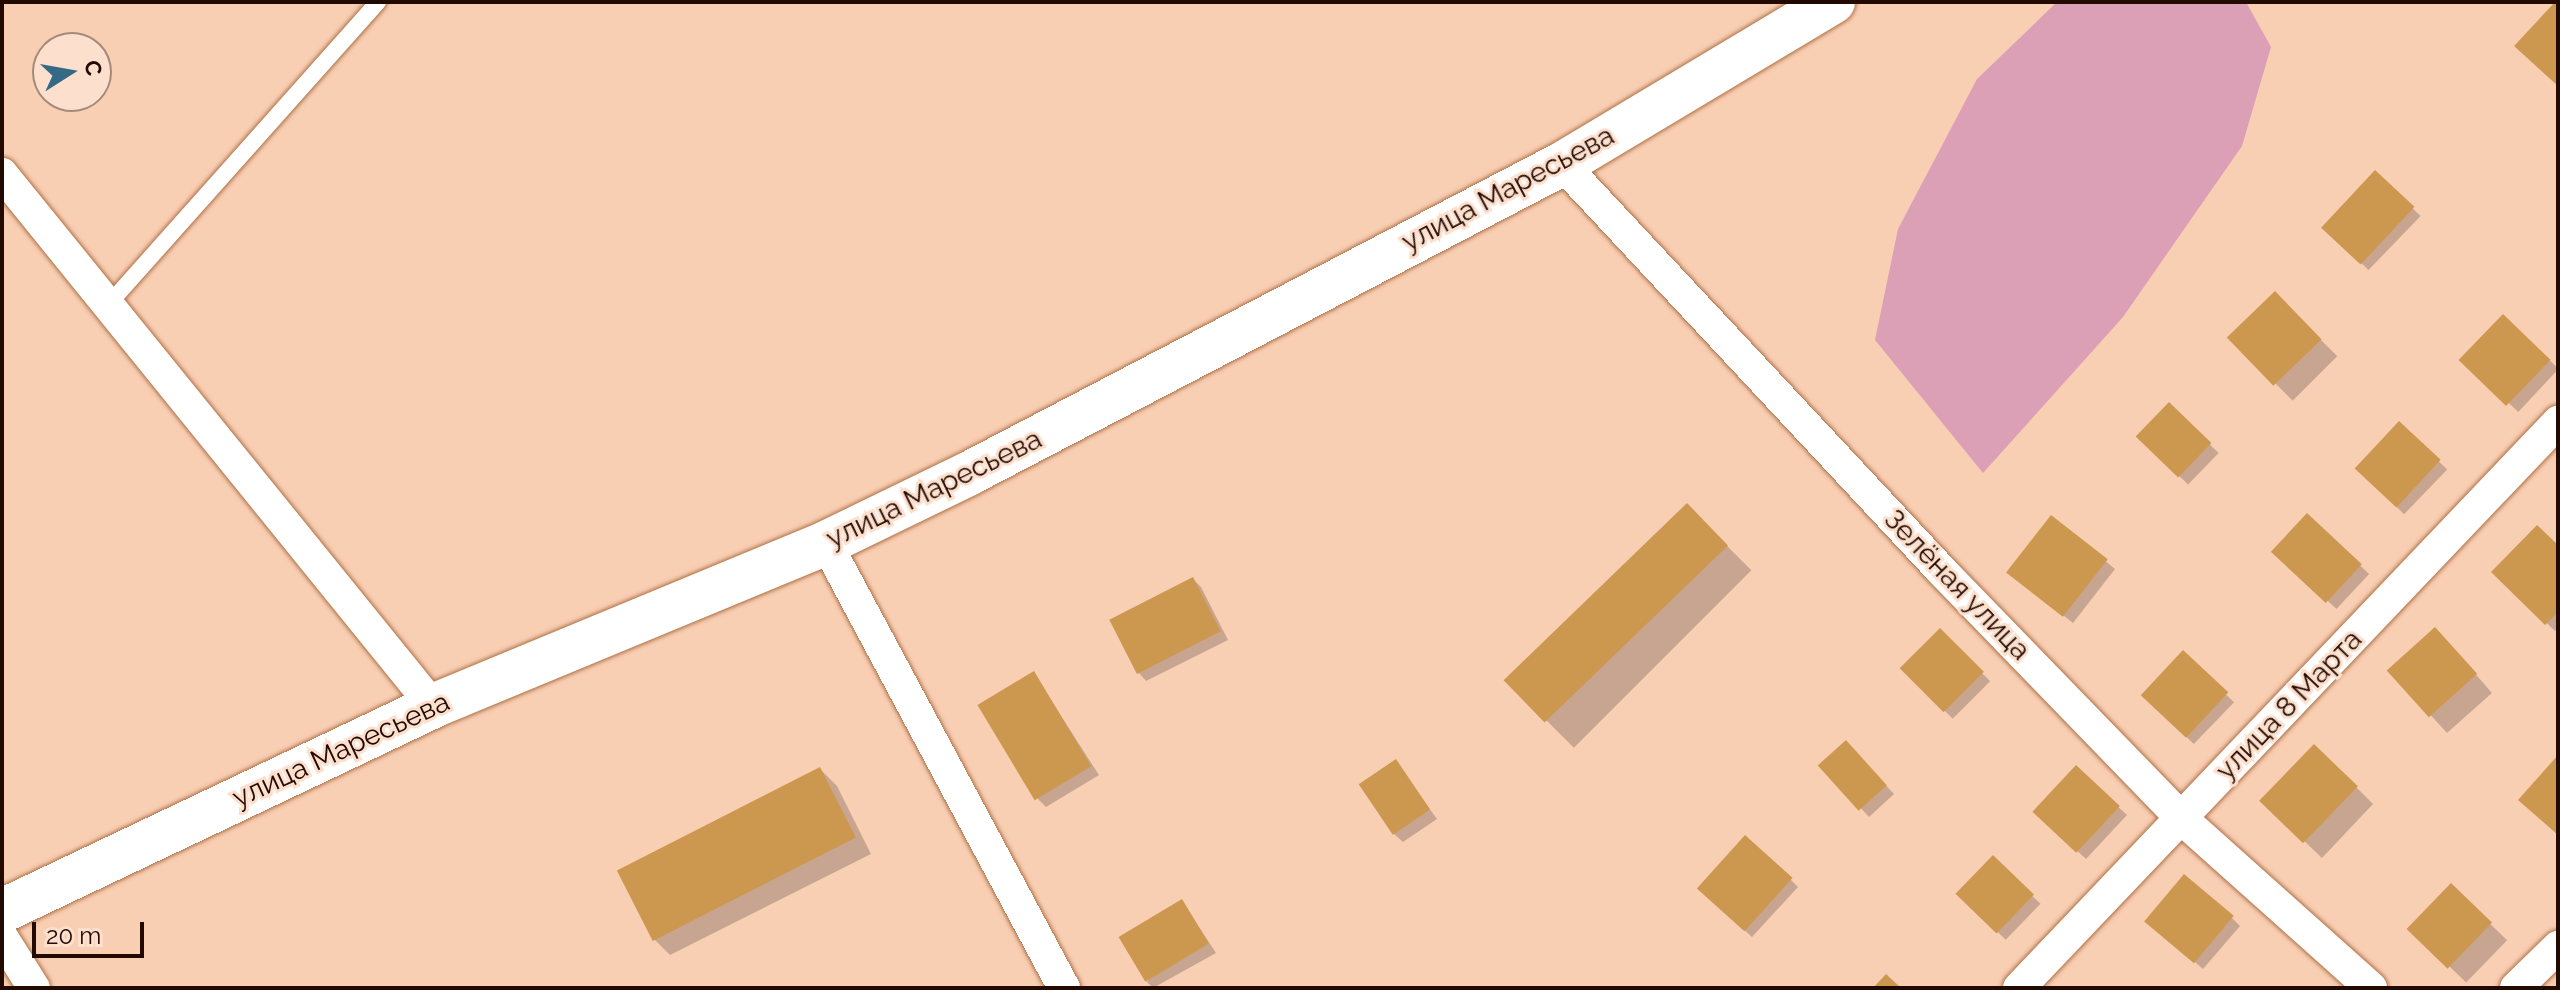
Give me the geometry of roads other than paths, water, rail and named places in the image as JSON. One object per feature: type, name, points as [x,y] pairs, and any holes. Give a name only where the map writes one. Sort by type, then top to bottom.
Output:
[{"type":"main road","name":"улица Маресьева","points":[[2,911],[433,706],[826,543],[968,474],[1562,164],[1833,2]]},
{"type":"street","name":"Зелёная улица","points":[[1562,164],[1941,570],[2181,818],[2371,988]]},
{"type":"street","points":[[2,174],[433,706]]},
{"type":"street","name":"улица 8 Марта","points":[[2019,988],[2558,422]]},
{"type":"street","points":[[826,543],[1064,988]]},
{"type":"street","points":[[2,937],[34,988]]},
{"type":"street","points":[[2516,988],[2558,947]]},
{"type":"lane","points":[[108,305],[378,2]]}]
